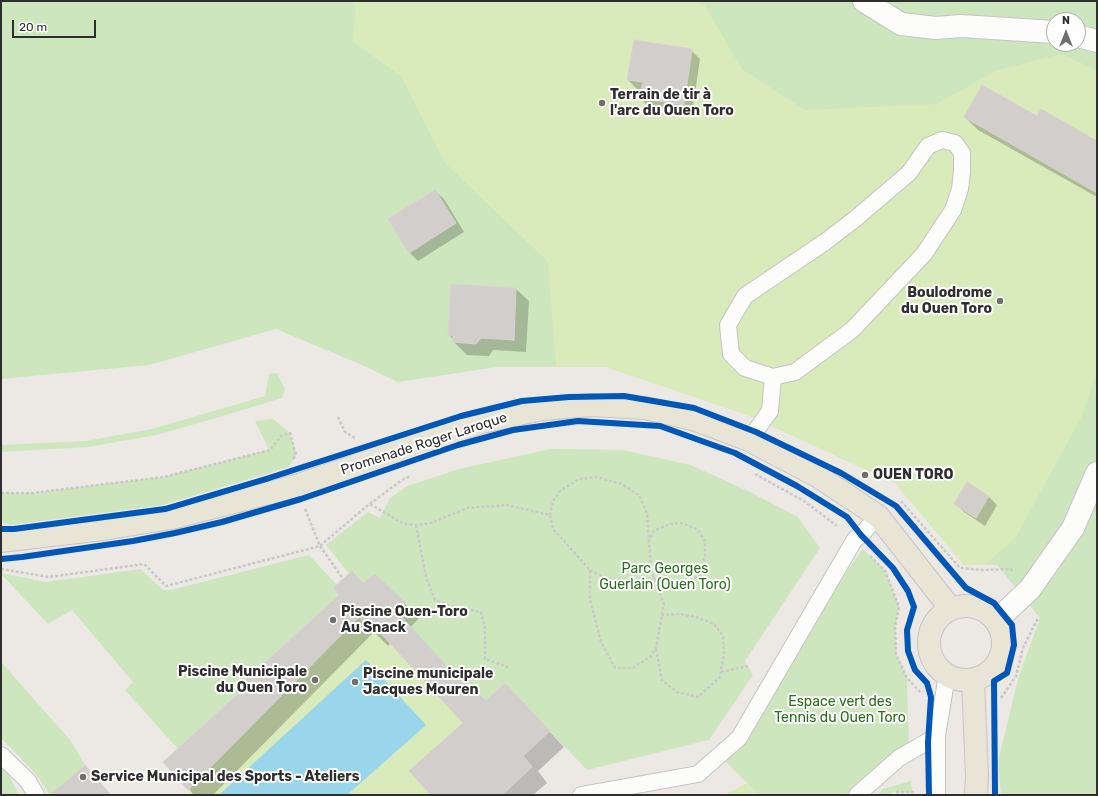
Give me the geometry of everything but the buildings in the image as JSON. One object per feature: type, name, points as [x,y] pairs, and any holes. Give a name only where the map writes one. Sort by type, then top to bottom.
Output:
[{"type":"main road","name":"Promenade Roger Laroque","points":[[1,541],[103,529],[170,518],[296,486],[482,422],[542,409],[592,405],[644,408],[693,419],[749,440],[887,511],[951,609]]},
{"type":"main road","points":[[961,606],[977,607],[992,615],[996,621],[1001,629],[1004,645],[999,661],[988,674],[973,680],[955,679],[940,671],[930,657],[927,640],[933,623],[945,611],[961,606]]},
{"type":"main road","points":[[973,680],[978,777],[976,795]]},
{"type":"street","points":[[864,1],[901,24],[936,28],[961,26],[1046,31]]},
{"type":"street","points":[[1086,38],[1097,41]]},
{"type":"street","points":[[996,621],[1030,589],[1073,528],[1097,473]]},
{"type":"lane","points":[[942,140],[956,142],[962,153],[960,189],[953,210],[924,254],[852,330],[795,372],[773,377],[745,368],[731,354],[728,325],[745,296],[825,242],[855,218],[909,173],[928,146],[942,140]]},
{"type":"lane","points":[[749,440],[770,411],[773,377]]},
{"type":"lane","points":[[581,795],[698,774],[739,738],[854,539],[861,535],[887,511]]},
{"type":"lane","points":[[937,795],[937,736],[947,675]]},
{"type":"lane","points":[[857,795],[899,758],[937,736]]},
{"type":"lane","points":[[1,755],[28,781],[36,795]]},
{"type":"path","points":[[338,417],[345,432],[358,439]]},
{"type":"path","points":[[1,493],[32,493],[164,477],[270,450],[280,436],[290,433]]},
{"type":"path","points":[[1,569],[49,577],[144,564],[166,586],[320,546],[370,504],[402,480],[416,473]]},
{"type":"path","points":[[755,474],[804,501],[854,539],[885,571],[899,607],[895,627],[896,654],[907,678],[920,693],[920,699]]},
{"type":"path","points":[[648,541],[654,531],[669,524],[681,523],[697,529],[705,541],[705,556],[699,575],[683,586],[654,579],[607,579],[590,570],[553,529],[550,515],[553,501],[560,491],[578,479],[597,477],[621,484],[639,495],[647,513],[648,541],[651,570],[654,579],[664,604],[662,615],[656,648],[662,680],[677,692],[698,697],[720,677],[724,653],[723,636],[714,624],[696,617],[679,614],[662,615]]},
{"type":"path","points":[[899,499],[960,568],[982,570],[1011,569]]},
{"type":"path","points":[[370,504],[404,524],[416,525],[431,523],[467,508],[506,505],[550,515]]},
{"type":"path","points":[[304,506],[320,546],[343,579]]},
{"type":"path","points":[[887,511],[901,512]]},
{"type":"path","points":[[416,525],[426,577],[435,600],[450,606],[481,612],[485,628],[485,659],[508,667]]},
{"type":"path","points":[[590,570],[590,599],[601,642],[615,668],[633,668],[650,656],[656,648]]},
{"type":"path","points":[[997,699],[1016,676],[1023,648],[1039,617]]},
{"type":"path","points":[[721,672],[748,666]]},
{"type":"path","points":[[892,792],[920,792]]},
{"type":"green space","points":[[1,1],[1097,1],[1097,795],[1001,795],[998,762],[1018,679],[1040,618],[997,565],[964,565],[895,483],[748,415],[606,367],[497,367],[398,382],[362,365],[276,329],[149,365],[1,379]]},
{"type":"green space","points":[[349,1],[696,1],[705,6],[742,69],[805,110],[936,104],[998,70],[1061,54],[1097,70],[1097,370],[1083,414],[1016,537],[985,565],[964,565],[895,483],[748,415],[606,367],[556,367],[548,262],[445,163],[401,76],[352,41],[356,7]]},
{"type":"green space","points":[[277,373],[285,389],[282,398],[216,418],[156,435],[88,447],[1,452],[1,445],[86,441],[152,429],[265,396],[269,374]]},
{"type":"green space","points":[[273,419],[290,433],[296,455],[289,467],[163,505],[11,525],[1,522],[1,493],[32,493],[164,477],[269,450],[255,421]]},
{"type":"green space","name":"Parc Georges Guerlain (Ouen Toro)","points":[[551,449],[622,450],[691,465],[750,492],[798,517],[820,548],[745,661],[753,675],[709,740],[587,770],[513,693],[486,701],[473,687],[469,690],[397,612],[363,583],[352,571],[349,574],[326,545],[368,512],[380,518],[389,499],[407,486],[459,469]]},
{"type":"green space","name":"Espace vert des Tennis du Ouen Toro","points":[[863,549],[885,571],[899,607],[895,627],[896,654],[907,678],[909,749],[877,766],[846,795],[759,795],[725,761],[744,741],[834,589]]},
{"type":"green space","points":[[309,555],[337,585],[333,588],[339,595],[247,680],[249,684],[178,749],[125,690],[133,682],[72,610],[48,624],[1,574],[46,582],[141,569],[163,590],[171,590]]},
{"type":"green space","name":"Piscine municipale Jacques Mouren","points":[[352,571],[363,583],[375,574],[400,597],[397,612],[469,690],[473,687],[486,701],[513,693],[550,731],[523,756],[532,767],[502,795],[192,795],[163,762],[249,684],[246,680],[339,595],[333,588]]},
{"type":"green space","points":[[1,662],[71,741],[85,765],[57,789],[62,795],[50,795],[36,774],[1,738]]},
{"type":"green space","points":[[1,767],[8,773],[19,795],[1,795]]},
{"type":"green space","points":[[911,781],[912,792],[892,792],[892,795],[877,795],[883,789]]},
{"type":"green space","points":[[747,783],[759,795],[724,795]]},
{"type":"water","points":[[366,660],[426,725],[347,795],[219,795]]},
{"type":"cycle path","points":[[1,529],[14,529],[165,509],[269,478],[461,416],[522,401],[569,397],[624,396],[694,408],[756,432],[841,473],[896,506],[966,588],[994,603],[1012,625],[1014,645],[1007,673],[994,681],[995,795]]},
{"type":"cycle path","points":[[1,559],[133,541],[222,522],[301,499],[458,445],[513,430],[578,421],[660,426],[735,453],[797,486],[847,517],[861,535],[893,568],[908,591],[914,607],[907,630],[908,651],[915,670],[927,683],[931,697],[928,742],[929,795]]},
{"type":"place","name":"Terrain de tir à l'arc du Ouen Toro","points":[[602,103]]},
{"type":"place","name":"Boulodrome du Ouen Toro","points":[[1000,301]]},
{"type":"place","name":"OUEN TORO","points":[[865,475]]},
{"type":"place","name":"Piscine Ouen-Toro Au Snack","points":[[333,620]]},
{"type":"place","name":"Piscine Municipale du Ouen Toro","points":[[315,680]]},
{"type":"place","name":"Piscine municipale Jacques Mouren","points":[[355,682]]},
{"type":"place","name":"Service Municipal des Sports - Ateliers","points":[[83,777]]}]
